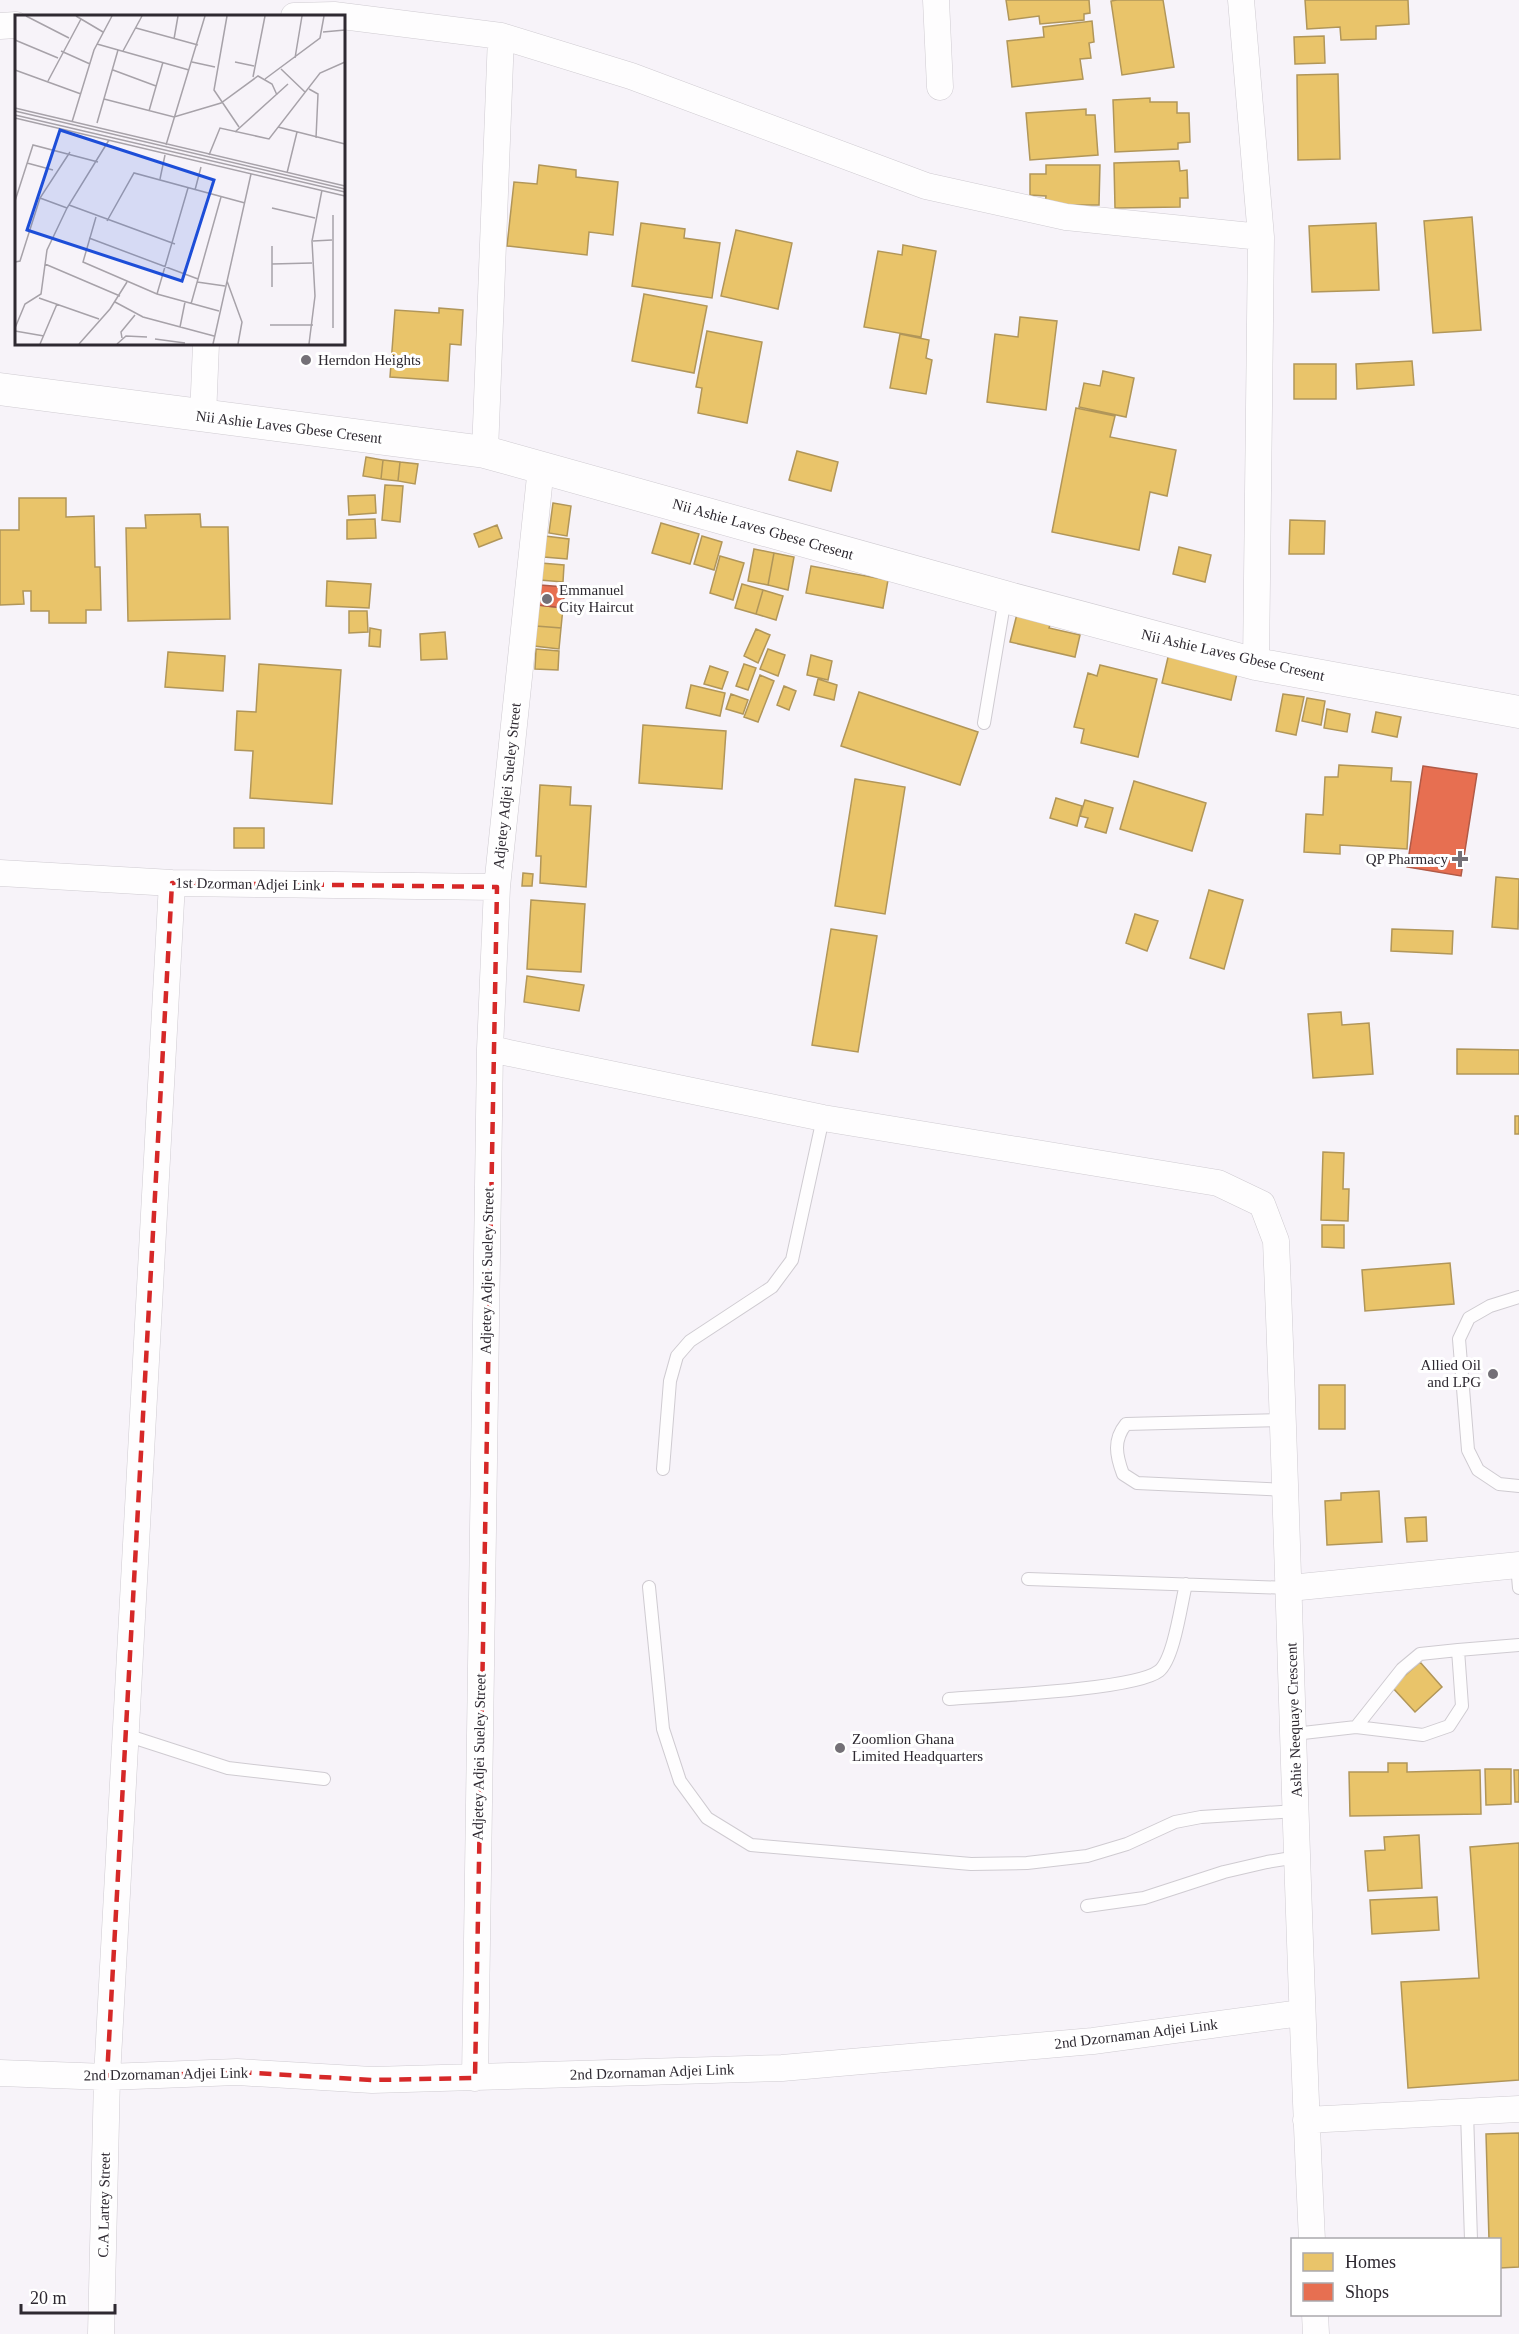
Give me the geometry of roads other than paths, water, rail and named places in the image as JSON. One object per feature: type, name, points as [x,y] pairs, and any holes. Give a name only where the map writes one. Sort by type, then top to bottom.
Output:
[{"type":"street","points":[[936,0],[940,87]]},
{"type":"street","points":[[1241,0],[1261,237],[1256,664]]},
{"type":"street","points":[[345,16],[501,36],[631,76],[926,186],[1066,217],[1261,237]]},
{"type":"street","points":[[486,452],[501,36]]},
{"type":"street","points":[[204,417],[206,345]]},
{"type":"street","name":"Nii Ashie Laves Gbese Cresent","points":[[0,389],[486,452],[1005,597],[1256,664],[1519,712]]},
{"type":"street","name":"Adjetey Adjei Sueley Street","points":[[474,2078],[490,1049],[497,887],[541,467]]},
{"type":"street","name":"1st Dzorman Adjei Link","points":[[0,873],[172,883],[497,887]]},
{"type":"street","name":"C.A Lartey Street","points":[[101,2334],[107,2077],[172,883]]},
{"type":"street","points":[[490,1049],[823,1118]]},
{"type":"street","name":"Ashie Neequaye Crescent","points":[[823,1118],[1218,1183],[1262,1204],[1276,1241],[1290,1588],[1301,2013],[1312,2238]]},
{"type":"street","points":[[1290,1588],[1518,1573]]},
{"type":"street","name":"2nd Dzornaman Adjei Link","points":[[0,2073],[107,2077],[237,2072],[372,2080],[782,2068],[1093,2041],[1301,2013]]},
{"type":"street","points":[[1306,2120],[1519,2109]]},
{"type":"street","points":[[1315,2316],[1316,2334]]},
{"type":"lane","points":[[984,723],[1005,597]]},
{"type":"lane","points":[[663,1469],[670,1381],[677,1356],[690,1341],[772,1287],[792,1260],[823,1118]]},
{"type":"lane","points":[[1519,1298],[1490,1306],[1469,1318],[1459,1339],[1468,1450],[1478,1470],[1499,1484],[1519,1485]]},
{"type":"lane","points":[[1283,1420],[1126,1424],[1118,1434],[1117,1458],[1123,1474],[1137,1482],[1286,1490]]},
{"type":"lane","points":[[1028,1578],[1290,1588]]},
{"type":"lane","points":[[949,1699],[1114,1685],[1142,1679],[1160,1671],[1171,1651],[1186,1584]]},
{"type":"lane","points":[[649,1587],[663,1729],[680,1781],[707,1818],[751,1845],[971,1864],[1027,1863],[1087,1856],[1126,1844],[1174,1822],[1201,1817],[1296,1811]]},
{"type":"lane","points":[[1356,1727],[1402,1669],[1420,1654],[1519,1645]]},
{"type":"lane","points":[[1294,1734],[1356,1727],[1423,1735],[1449,1726],[1462,1706],[1458,1650]]},
{"type":"lane","points":[[126,1735],[228,1768],[324,1779]]},
{"type":"lane","points":[[1087,1906],[1144,1898],[1224,1872],[1297,1857]]},
{"type":"lane","points":[[1467,2112],[1471,2238]]},
{"type":"place","name":"Herndon Heights","points":[[306,360]]},
{"type":"place","name":"Emmanuel City Haircut","points":[[547,599]]},
{"type":"place","name":"QP Pharmacy","points":[[1460,859]]},
{"type":"place","name":"Allied Oil and LPG","points":[[1493,1374]]},
{"type":"place","name":"Zoomlion Ghana Limited Headquarters","points":[[840,1748]]}]
